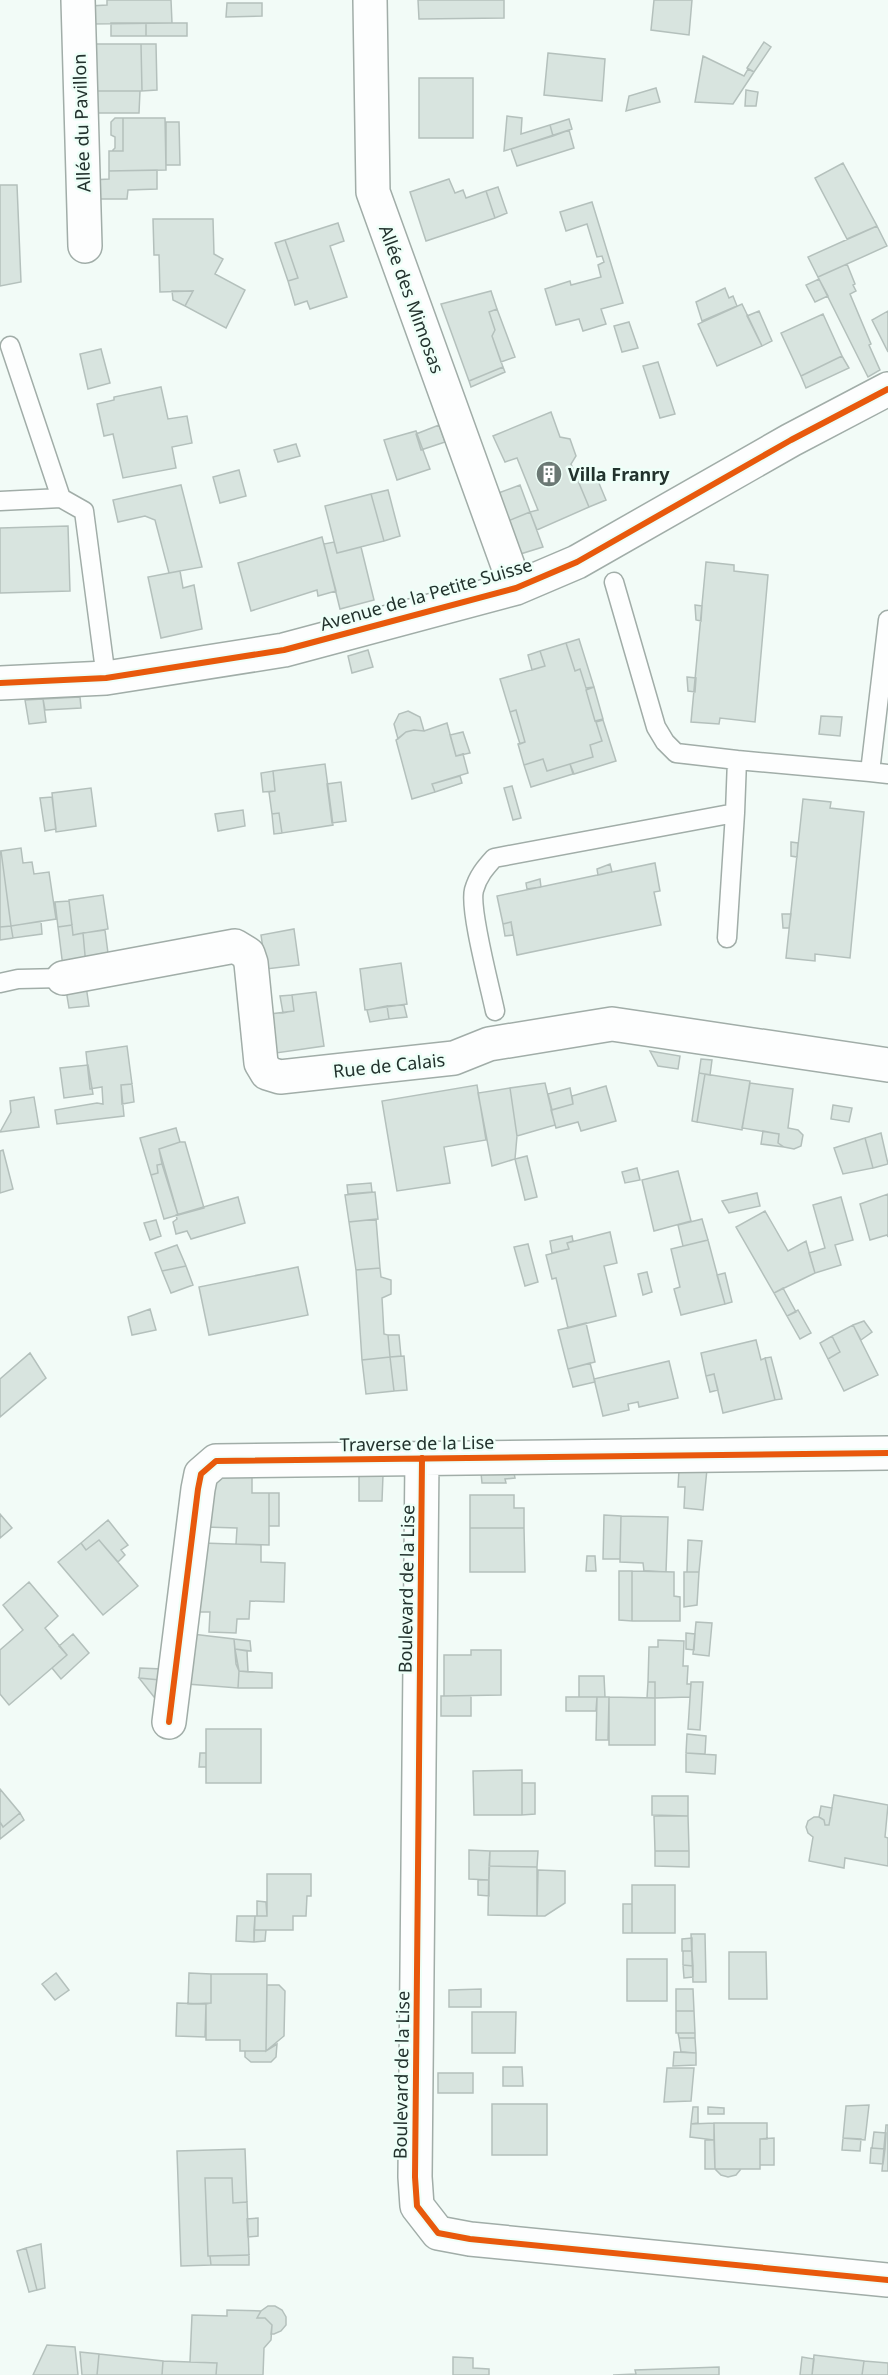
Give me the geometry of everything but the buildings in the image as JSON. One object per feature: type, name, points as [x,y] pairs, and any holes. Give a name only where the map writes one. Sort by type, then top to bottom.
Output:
[{"type":"street","name":"Allée du Pavillon","points":[[78,0],[85,246]]},
{"type":"street","name":"Allée des Mimosas","points":[[370,0],[373,192],[516,588]]},
{"type":"street","name":"Avenue de la Petite Suisse","points":[[0,683],[106,678],[284,650],[516,588],[577,562],[791,440],[888,389]]},
{"type":"street","name":"Rue de Calais","points":[[63,978],[235,946],[248,954],[251,963],[261,1063],[267,1073],[280,1077],[454,1058],[489,1044],[612,1024],[888,1065]]},
{"type":"street","name":"Traverse de la Lise","points":[[169,1722],[201,1474],[216,1461],[888,1452]]},
{"type":"street","name":"Boulevard de la Lise","points":[[422,1458],[415,2177],[417,2206],[438,2233],[888,2280]]},
{"type":"lane","points":[[10,346],[61,498]]},
{"type":"lane","points":[[0,501],[61,498],[84,512],[106,678]]},
{"type":"lane","points":[[614,582],[656,727],[665,742],[676,753],[879,773],[888,620]]},
{"type":"lane","points":[[727,938],[737,760]]},
{"type":"lane","points":[[495,1011],[475,915],[473,892],[481,872],[494,858],[735,813]]},
{"type":"lane","points":[[0,983],[18,979],[63,978]]},
{"type":"cycle path","points":[[0,683],[106,678],[284,650],[516,588],[577,562],[791,440],[888,389]]},
{"type":"cycle path","points":[[169,1722],[198,1489],[201,1474],[216,1461],[888,1453]]},
{"type":"cycle path","points":[[422,1458],[415,2177],[417,2206],[438,2233],[470,2239],[888,2280]]},
{"type":"place","name":"Villa Franry","points":[[549,474]]}]
